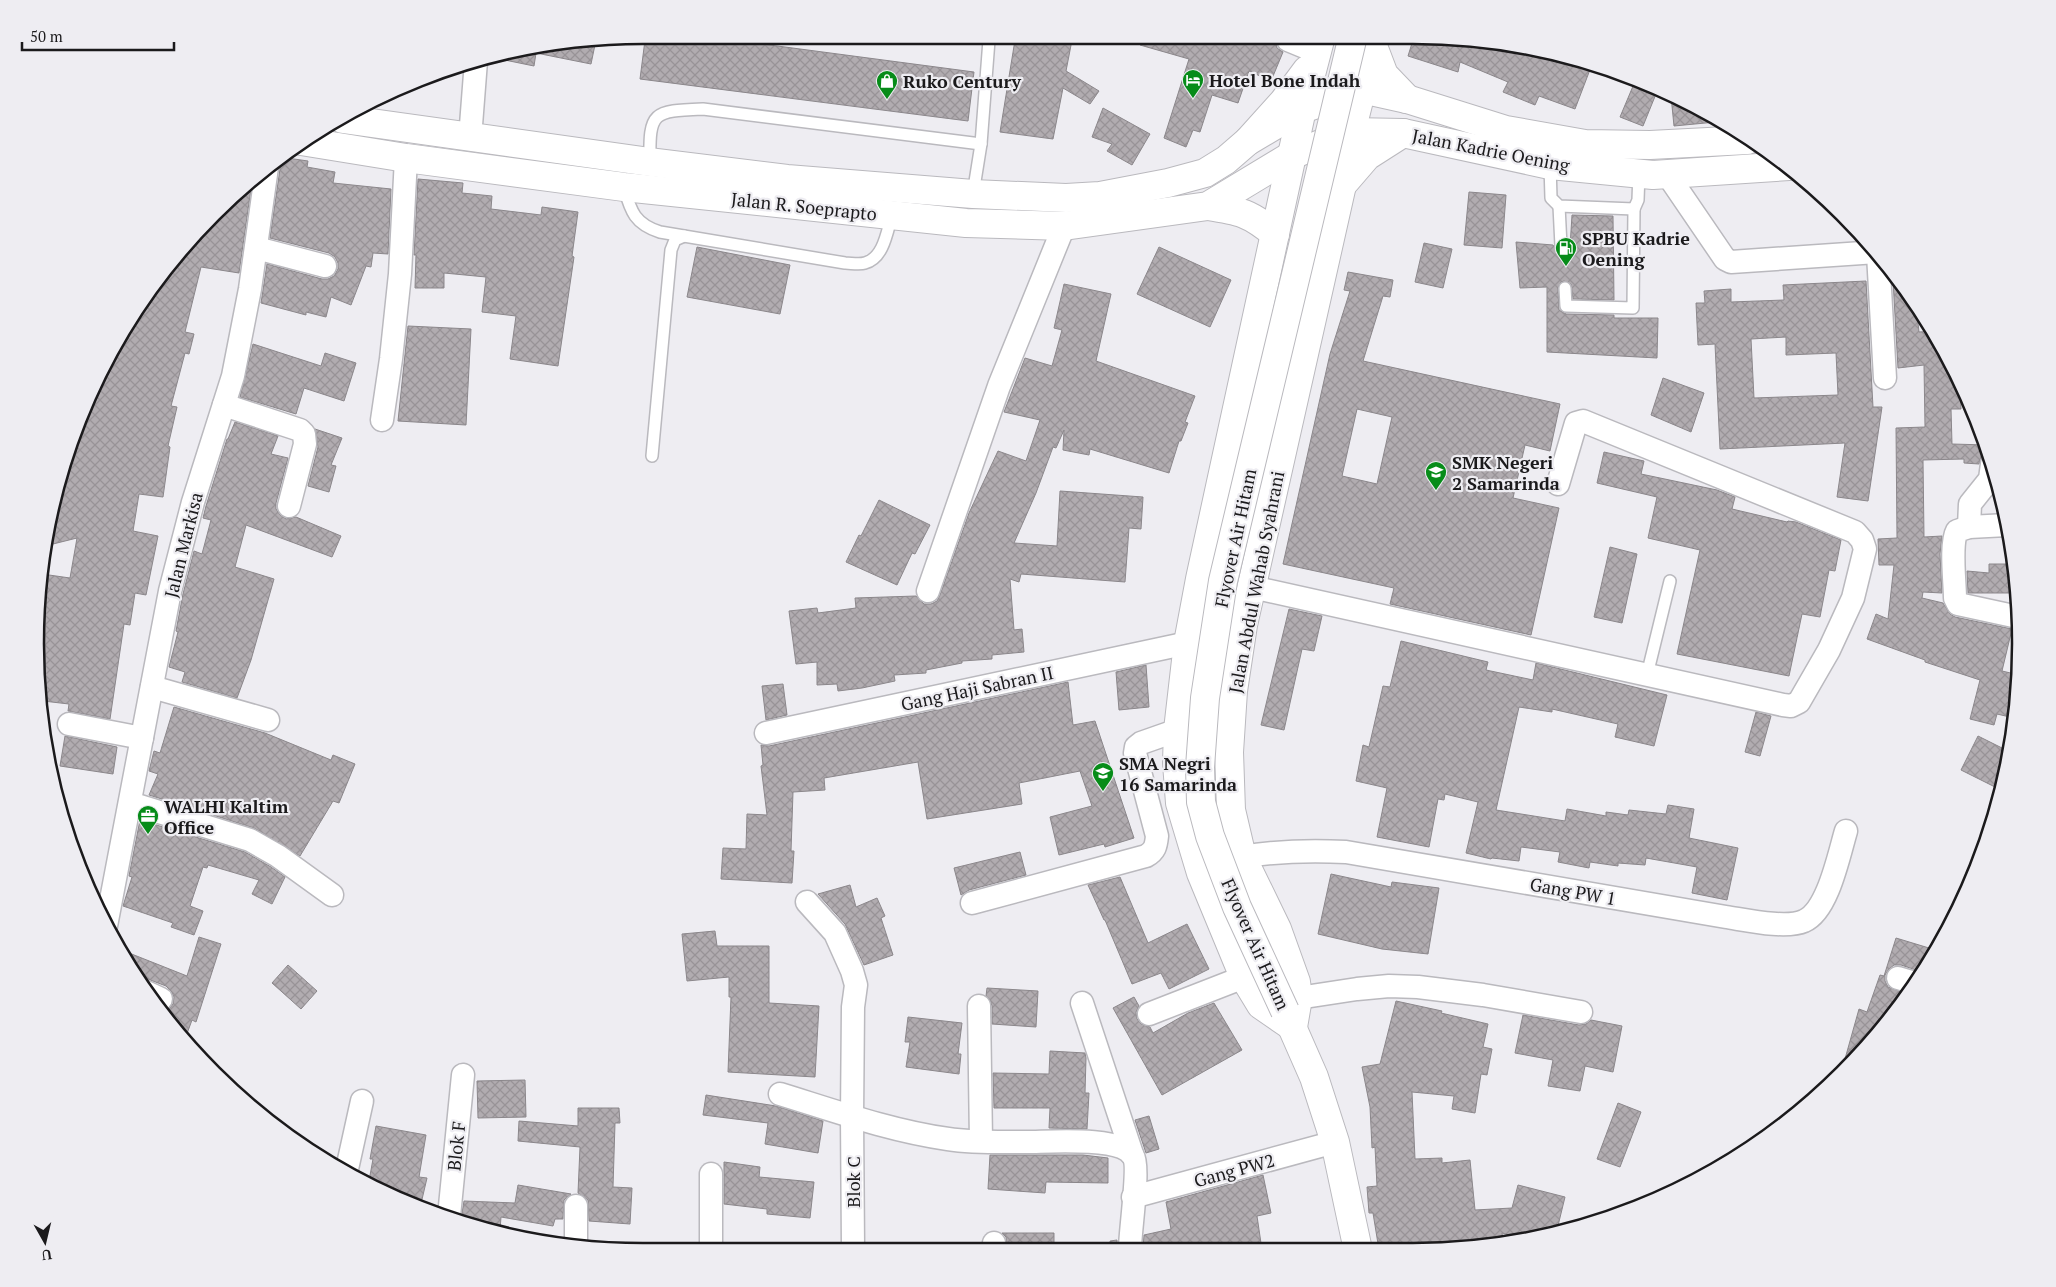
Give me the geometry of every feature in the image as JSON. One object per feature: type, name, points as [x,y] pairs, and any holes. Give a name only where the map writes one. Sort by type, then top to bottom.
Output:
[{"type":"main road","name":"Flyover Air Hitam","points":[[1292,1012],[1237,907],[1210,836],[1201,802],[1200,768],[1205,698],[1223,581],[1366,44]]},
{"type":"main road","name":"Jalan Abdul Wahab Syahrani","points":[[1357,1243],[1336,1142],[1292,1012],[1296,982],[1277,929],[1242,857],[1231,810],[1229,752],[1233,691],[1244,624],[1252,587],[1275,508],[1281,454],[1298,404],[1351,132],[1362,89],[1367,44]]},
{"type":"main road","points":[[1368,44],[1384,75],[1407,98]]},
{"type":"main road","points":[[1292,1012],[1262,1005],[1244,977],[1200,873],[1180,803],[1177,763],[1178,730],[1188,643],[1275,234],[1294,154],[1302,109],[1317,50]]},
{"type":"main road","points":[[1248,141],[1284,101],[1317,50]]},
{"type":"main road","name":"Jalan Kadrie Oening","points":[[1362,89],[1407,98],[1506,130],[1585,144],[1650,145],[1739,140]]},
{"type":"main road","name":"Jalan R. Soeprapto","points":[[356,118],[470,138],[787,179],[973,194],[1066,198],[1100,196],[1168,183],[1205,173],[1226,160],[1248,141],[1302,109],[1362,89]]},
{"type":"main road","points":[[352,120],[353,148]]},
{"type":"main road","name":"Jalan Kadrie Oening","points":[[1351,132],[1404,133],[1550,165],[1639,173],[1667,174],[1776,167]]},
{"type":"main road","name":"Jalan R. Soeprapto","points":[[314,143],[406,158],[624,187],[966,223],[1064,226],[1208,206],[1294,154],[1351,132]]},
{"type":"main road","points":[[1342,185],[1368,156],[1404,133]]},
{"type":"main road","points":[[1208,206],[1240,211],[1261,222],[1275,234]]},
{"type":"main road","points":[[1230,443],[1281,454]]},
{"type":"street","points":[[1300,44],[1317,50]]},
{"type":"street","points":[[470,138],[475,68]]},
{"type":"street","points":[[382,420],[391,360],[400,274],[406,158]]},
{"type":"street","points":[[1667,174],[1725,259],[1731,262],[1868,254]]},
{"type":"street","name":"Jalan Markisa","points":[[108,914],[170,591],[193,502],[224,406],[237,356],[256,248],[265,178]]},
{"type":"street","points":[[928,591],[999,386],[1064,226]]},
{"type":"street","points":[[256,248],[325,266]]},
{"type":"street","points":[[1879,267],[1885,378]]},
{"type":"street","points":[[224,406],[300,430],[304,434],[305,444],[289,506]]},
{"type":"street","points":[[1252,587],[1783,705],[1791,706],[1799,702],[1829,650],[1853,598],[1865,548],[1862,540],[1855,532],[1590,422],[1576,423],[1558,484]]},
{"type":"street","points":[[1968,528],[1970,504],[1989,480]]},
{"type":"street","points":[[2001,525],[1961,529],[1955,535],[1955,598],[1958,604],[2011,616]]},
{"type":"street","name":"Gang Haji Sabran II","points":[[766,733],[1188,643]]},
{"type":"street","points":[[152,687],[268,720]]},
{"type":"street","points":[[69,724],[142,738]]},
{"type":"street","points":[[972,903],[1079,875],[1146,856],[1152,852],[1156,846],[1157,836],[1135,753],[1136,747],[1141,743],[1178,730]]},
{"type":"street","points":[[130,803],[250,840],[278,856],[332,895]]},
{"type":"street","name":"Gang PW 1","points":[[1242,857],[1290,850],[1346,852],[1726,917],[1780,924],[1804,921],[1817,910],[1829,886],[1846,831]]},
{"type":"street","name":"Blok C","points":[[806,902],[835,933],[852,971],[856,985],[853,1007],[853,1243]]},
{"type":"street","points":[[1149,1014],[1244,977]]},
{"type":"street","points":[[1292,1012],[1365,988],[1388,986],[1418,987],[1483,995],[1581,1012]]},
{"type":"street","points":[[1082,1003],[1132,1154],[1136,1161],[1130,1243]]},
{"type":"street","points":[[979,1006],[981,1141]]},
{"type":"street","name":"Blok F","points":[[450,1210],[463,1075]]},
{"type":"street","points":[[780,1094],[852,1117],[949,1140],[1093,1141],[1126,1149],[1132,1154]]},
{"type":"street","points":[[348,1165],[362,1102]]},
{"type":"street","name":"Gang PW2","points":[[1133,1197],[1336,1142]]},
{"type":"street","points":[[710,1174],[711,1243]]},
{"type":"street","points":[[576,1206],[576,1239]]},
{"type":"lane","points":[[973,194],[980,144],[989,44]]},
{"type":"lane","points":[[650,162],[650,134],[653,121],[661,114],[673,110],[703,109],[980,144]]},
{"type":"lane","points":[[1550,165],[1551,198],[1559,206],[1561,246]]},
{"type":"lane","points":[[1565,288],[1566,306],[1633,308],[1634,209],[1638,200],[1639,173]]},
{"type":"lane","points":[[624,187],[630,206],[638,220],[648,228],[684,236],[845,263],[865,263],[876,257],[881,250],[892,215]]},
{"type":"lane","points":[[1559,206],[1634,209]]},
{"type":"lane","points":[[652,456],[671,250],[675,240],[684,236]]},
{"type":"lane","points":[[1647,675],[1670,581]]},
{"type":"building","name":"Ruko Century","points":[[644,44],[762,44],[974,72],[968,121],[640,79]]},
{"type":"building","points":[[1014,44],[1071,44],[1066,71],[1099,91],[1090,104],[1063,88],[1053,139],[1000,132]]},
{"type":"building","points":[[1276,44],[1277,48],[1283,52],[1271,81],[1249,71],[1238,103],[1212,95],[1200,132],[1193,130],[1186,147],[1164,138],[1189,59],[1140,45]]},
{"type":"building","points":[[1412,44],[1452,45],[1530,55],[1589,71],[1575,109],[1539,96],[1535,105],[1503,92],[1508,82],[1460,62],[1458,72],[1408,56]]},
{"type":"building","points":[[595,46],[591,64],[537,53]]},
{"type":"building","points":[[536,53],[534,66],[505,60]]},
{"type":"building","points":[[1633,86],[1655,95],[1643,126],[1620,117]]},
{"type":"building","points":[[1672,103],[1709,123],[1674,126]]},
{"type":"building","points":[[1103,108],[1150,134],[1132,165],[1107,151],[1112,144],[1092,137]]},
{"type":"building","points":[[291,159],[308,161],[307,167],[335,172],[333,183],[391,189],[388,254],[373,253],[371,267],[366,266],[351,305],[331,297],[326,317],[306,312],[306,315],[261,303],[267,264],[322,279],[334,276],[338,269],[335,257],[329,253],[270,238],[280,167]]},
{"type":"building","points":[[418,179],[463,183],[462,193],[492,196],[491,209],[541,215],[542,207],[578,212],[572,256],[574,257],[558,366],[510,359],[516,316],[482,312],[486,277],[444,273],[444,288],[415,288],[416,255],[414,255]]},
{"type":"building","points":[[251,191],[239,273],[201,267],[185,332],[194,334],[189,354],[185,353],[171,406],[177,407],[168,446],[170,447],[163,497],[139,494],[133,531],[158,536],[146,595],[135,593],[130,625],[124,624],[110,719],[68,711],[69,704],[47,701],[44,644],[48,575],[70,578],[77,538],[52,544],[64,488],[89,414],[106,378],[145,310],[168,278],[219,219]]},
{"type":"building","points":[[1469,192],[1506,195],[1502,248],[1464,245]]},
{"type":"building","name":"SPBU Kadrie Oening","points":[[1572,215],[1613,216],[1614,300],[1573,299],[1571,284],[1564,281],[1561,282],[1558,288],[1559,310],[1566,314],[1614,315],[1614,318],[1658,318],[1657,358],[1547,352],[1547,287],[1520,288],[1516,242],[1553,245],[1557,252],[1565,253],[1568,247],[1570,247]]},
{"type":"building","points":[[1424,243],[1452,249],[1443,288],[1415,282]]},
{"type":"building","points":[[697,247],[790,265],[780,314],[687,297]]},
{"type":"building","points":[[1159,247],[1231,280],[1210,327],[1137,294]]},
{"type":"building","name":"SMK Negeri 2 Samarinda","points":[[1348,272],[1393,280],[1390,297],[1383,296],[1363,361],[1560,404],[1550,451],[1525,445],[1513,498],[1559,508],[1531,635],[1390,604],[1394,588],[1283,564],[1330,354],[1350,291],[1344,290]],"holes":[[[1357,409],[1392,417],[1377,484],[1342,476]]]},
{"type":"building","points":[[1866,281],[1873,407],[1882,407],[1868,501],[1837,497],[1845,443],[1720,449],[1715,344],[1698,345],[1696,303],[1705,303],[1704,291],[1731,289],[1731,302],[1784,300],[1783,285]],"holes":[[[1786,337],[1786,355],[1836,353],[1838,395],[1754,398],[1751,339]]]},
{"type":"building","points":[[1064,284],[1111,294],[1096,361],[1195,396],[1185,422],[1188,423],[1181,441],[1179,441],[1169,473],[1090,449],[1089,455],[1063,450],[1064,430],[1056,448],[1053,447],[1036,493],[1014,543],[1057,546],[1060,491],[1143,497],[1141,529],[1129,528],[1125,582],[1021,574],[1019,582],[1010,579],[1014,630],[1022,629],[1024,652],[992,655],[992,659],[962,661],[962,663],[926,670],[926,673],[894,675],[895,681],[862,688],[838,691],[837,684],[817,685],[817,662],[796,664],[789,611],[817,608],[818,613],[856,608],[855,598],[916,596],[924,604],[931,604],[937,601],[969,513],[998,451],[1026,461],[1040,420],[1004,412],[1025,358],[1052,366],[1062,330],[1054,328]]},
{"type":"building","points":[[1893,285],[1918,321],[1919,332],[1924,332],[1932,344],[1961,401],[1961,409],[1951,409],[1952,444],[1978,445],[1982,456],[1979,464],[1964,463],[1964,459],[1923,460],[1924,537],[1942,536],[1940,554],[1942,593],[1923,592],[1922,598],[1943,603],[1950,614],[1955,617],[2012,629],[2002,671],[2011,673],[2008,716],[1997,714],[1994,725],[1970,719],[1980,680],[1925,662],[1925,660],[1867,639],[1876,614],[1888,619],[1894,565],[1879,565],[1878,539],[1897,538],[1896,428],[1925,427],[1924,365],[1898,368]]},
{"type":"building","points":[[408,326],[471,329],[466,425],[398,421]]},
{"type":"building","points":[[253,344],[321,366],[325,353],[356,363],[344,401],[304,388],[296,414],[240,397]]},
{"type":"building","points":[[1663,378],[1704,393],[1691,432],[1651,415]]},
{"type":"building","points":[[235,422],[278,436],[271,454],[288,458],[276,503],[276,509],[280,515],[286,519],[296,517],[341,536],[332,557],[246,525],[235,567],[274,579],[251,660],[237,698],[182,682],[185,672],[169,667],[178,632],[176,631],[183,594],[194,551],[202,554],[211,520],[203,518],[206,506],[227,439]]},
{"type":"building","points":[[315,429],[342,438],[331,465],[336,466],[329,492],[308,486],[318,447]]},
{"type":"building","points":[[1604,452],[1644,461],[1641,474],[1717,490],[1735,497],[1732,509],[1787,522],[1796,522],[1841,540],[1835,571],[1829,570],[1820,617],[1802,614],[1789,676],[1677,654],[1700,550],[1648,538],[1657,497],[1597,483]]},
{"type":"building","points":[[879,500],[930,525],[915,554],[912,553],[897,585],[846,562]]},
{"type":"building","points":[[1610,547],[1637,554],[1622,623],[1594,617]]},
{"type":"building","points":[[1989,564],[2007,564],[2010,593],[1968,593],[1967,571],[1989,573]]},
{"type":"building","points":[[1289,609],[1322,616],[1314,651],[1302,649],[1284,730],[1261,725]]},
{"type":"building","points":[[1401,641],[1488,662],[1486,670],[1533,680],[1536,663],[1667,695],[1654,746],[1615,737],[1618,724],[1552,709],[1552,712],[1519,707],[1496,810],[1565,821],[1567,809],[1606,816],[1606,812],[1628,815],[1629,810],[1666,814],[1668,805],[1694,809],[1689,838],[1738,848],[1727,900],[1692,893],[1697,867],[1646,858],[1645,865],[1618,863],[1618,866],[1590,862],[1589,868],[1558,862],[1560,852],[1521,847],[1519,861],[1491,859],[1466,853],[1478,802],[1445,794],[1444,800],[1438,799],[1429,847],[1377,837],[1387,788],[1356,781],[1363,745],[1369,747],[1383,686],[1390,687]]},
{"type":"building","points":[[1146,665],[1149,707],[1119,710],[1116,672]]},
{"type":"building","points":[[1068,682],[1073,725],[1095,721],[1134,838],[1105,847],[1104,844],[1059,855],[1050,817],[1092,806],[1080,771],[1019,783],[1022,804],[927,819],[918,762],[824,778],[825,790],[793,792],[791,851],[794,851],[792,883],[721,879],[723,848],[746,849],[747,814],[767,815],[761,766],[763,765],[761,745],[769,746]]},
{"type":"building","points":[[783,684],[787,715],[766,720],[762,686]]},
{"type":"building","points":[[174,707],[265,733],[331,760],[333,755],[355,764],[339,803],[333,801],[300,856],[254,828],[149,795],[158,774],[149,771],[154,751],[160,753]]},
{"type":"building","points":[[1756,712],[1771,716],[1760,756],[1745,752]]},
{"type":"building","points":[[65,736],[117,747],[113,774],[60,766]]},
{"type":"building","points":[[1978,736],[2003,748],[1995,787],[1961,770]]},
{"type":"building","points":[[140,820],[245,852],[271,867],[285,877],[272,904],[252,894],[259,880],[208,865],[207,868],[203,867],[190,906],[203,911],[194,935],[171,927],[173,923],[123,906],[132,877],[129,876]]},
{"type":"building","points":[[1020,852],[1026,875],[969,890],[961,895],[954,868]]},
{"type":"building","points":[[1331,874],[1391,887],[1392,882],[1439,888],[1428,954],[1382,949],[1318,934]]},
{"type":"building","points":[[1120,877],[1148,943],[1187,924],[1209,969],[1169,989],[1161,973],[1132,984],[1088,885]]},
{"type":"building","points":[[850,885],[856,907],[877,898],[885,916],[881,918],[893,955],[864,965],[845,924],[818,894]]},
{"type":"building","points":[[715,931],[717,946],[769,946],[769,1003],[819,1006],[815,1077],[728,1072],[731,997],[729,997],[729,977],[687,981],[682,934]]},
{"type":"building","points":[[199,937],[221,944],[196,1022],[192,1020],[187,1032],[168,1009],[173,1004],[174,997],[171,991],[166,986],[146,978],[131,954],[187,976]]},
{"type":"building","points":[[1896,938],[1929,948],[1915,970],[1901,965],[1894,965],[1889,969],[1885,975],[1888,987],[1901,992],[1845,1059],[1859,1009],[1867,1012],[1880,975],[1884,976]]},
{"type":"building","points":[[288,965],[317,991],[301,1009],[272,983]]},
{"type":"building","points":[[987,988],[1038,991],[1036,1027],[992,1024],[992,1006],[986,996]]},
{"type":"building","points":[[1134,997],[1139,1006],[1136,1012],[1137,1019],[1141,1024],[1150,1027],[1153,1033],[1188,1013],[1214,1003],[1242,1050],[1162,1095],[1113,1008]]},
{"type":"building","points":[[1396,1001],[1488,1024],[1483,1047],[1492,1049],[1487,1075],[1481,1074],[1475,1113],[1452,1109],[1454,1096],[1412,1092],[1415,1159],[1442,1158],[1442,1163],[1470,1160],[1475,1210],[1512,1208],[1518,1185],[1565,1197],[1558,1225],[1530,1232],[1510,1235],[1502,1233],[1502,1236],[1452,1242],[1378,1243],[1373,1213],[1369,1213],[1367,1187],[1377,1186],[1375,1147],[1372,1148],[1370,1107],[1362,1067],[1380,1064]]},
{"type":"building","points":[[1523,1015],[1579,1025],[1586,1024],[1591,1020],[1622,1026],[1613,1072],[1585,1066],[1580,1091],[1548,1086],[1553,1060],[1515,1053]]},
{"type":"building","points":[[908,1017],[962,1023],[958,1054],[961,1054],[959,1074],[906,1067],[910,1042],[905,1042]]},
{"type":"building","points":[[1050,1051],[1085,1053],[1085,1093],[1089,1093],[1087,1129],[1049,1128],[1050,1108],[994,1108],[993,1073],[1049,1074]]},
{"type":"building","points":[[525,1080],[526,1117],[478,1118],[477,1081]]},
{"type":"building","points":[[706,1095],[776,1106],[823,1121],[818,1153],[765,1144],[768,1123],[703,1115]]},
{"type":"building","points":[[1618,1103],[1641,1112],[1620,1167],[1597,1159]]},
{"type":"building","points":[[578,1108],[619,1108],[620,1123],[615,1123],[613,1187],[632,1188],[630,1224],[589,1221],[588,1200],[578,1193],[580,1147],[518,1141],[519,1121],[578,1126]]},
{"type":"building","points":[[1149,1116],[1159,1149],[1146,1153],[1135,1120]]},
{"type":"building","points":[[376,1126],[426,1135],[419,1177],[427,1178],[422,1201],[370,1177],[373,1159],[370,1159]]},
{"type":"building","points":[[990,1155],[1083,1155],[1108,1158],[1108,1183],[1046,1182],[1045,1193],[988,1189]]},
{"type":"building","points":[[724,1162],[760,1167],[759,1177],[814,1182],[810,1218],[767,1214],[767,1209],[724,1204]]},
{"type":"building","points":[[1263,1175],[1271,1213],[1257,1216],[1261,1243],[1143,1243],[1144,1235],[1171,1229],[1166,1202]]},
{"type":"building","points":[[518,1185],[571,1194],[564,1200],[563,1219],[555,1219],[553,1226],[501,1217],[500,1226],[462,1214],[464,1201],[515,1203]]},
{"type":"building","points":[[1002,1233],[1054,1233],[1054,1243],[1006,1243],[1006,1237]]},
{"type":"building","points":[[1117,1240],[1117,1243],[1110,1243],[1110,1241]]},
{"type":"place","name":"Hotel Bone Indah","points":[[1193,99]]},
{"type":"place","name":"Ruko Century","points":[[887,100]]},
{"type":"place","name":"SPBU Kadrie Oening","points":[[1566,267]]},
{"type":"place","name":"SMK Negeri 2 Samarinda","points":[[1436,491]]},
{"type":"place","name":"SMA Negri 16 Samarinda","points":[[1103,792]]},
{"type":"place","name":"WALHI Kaltim Office","points":[[148,835]]}]
